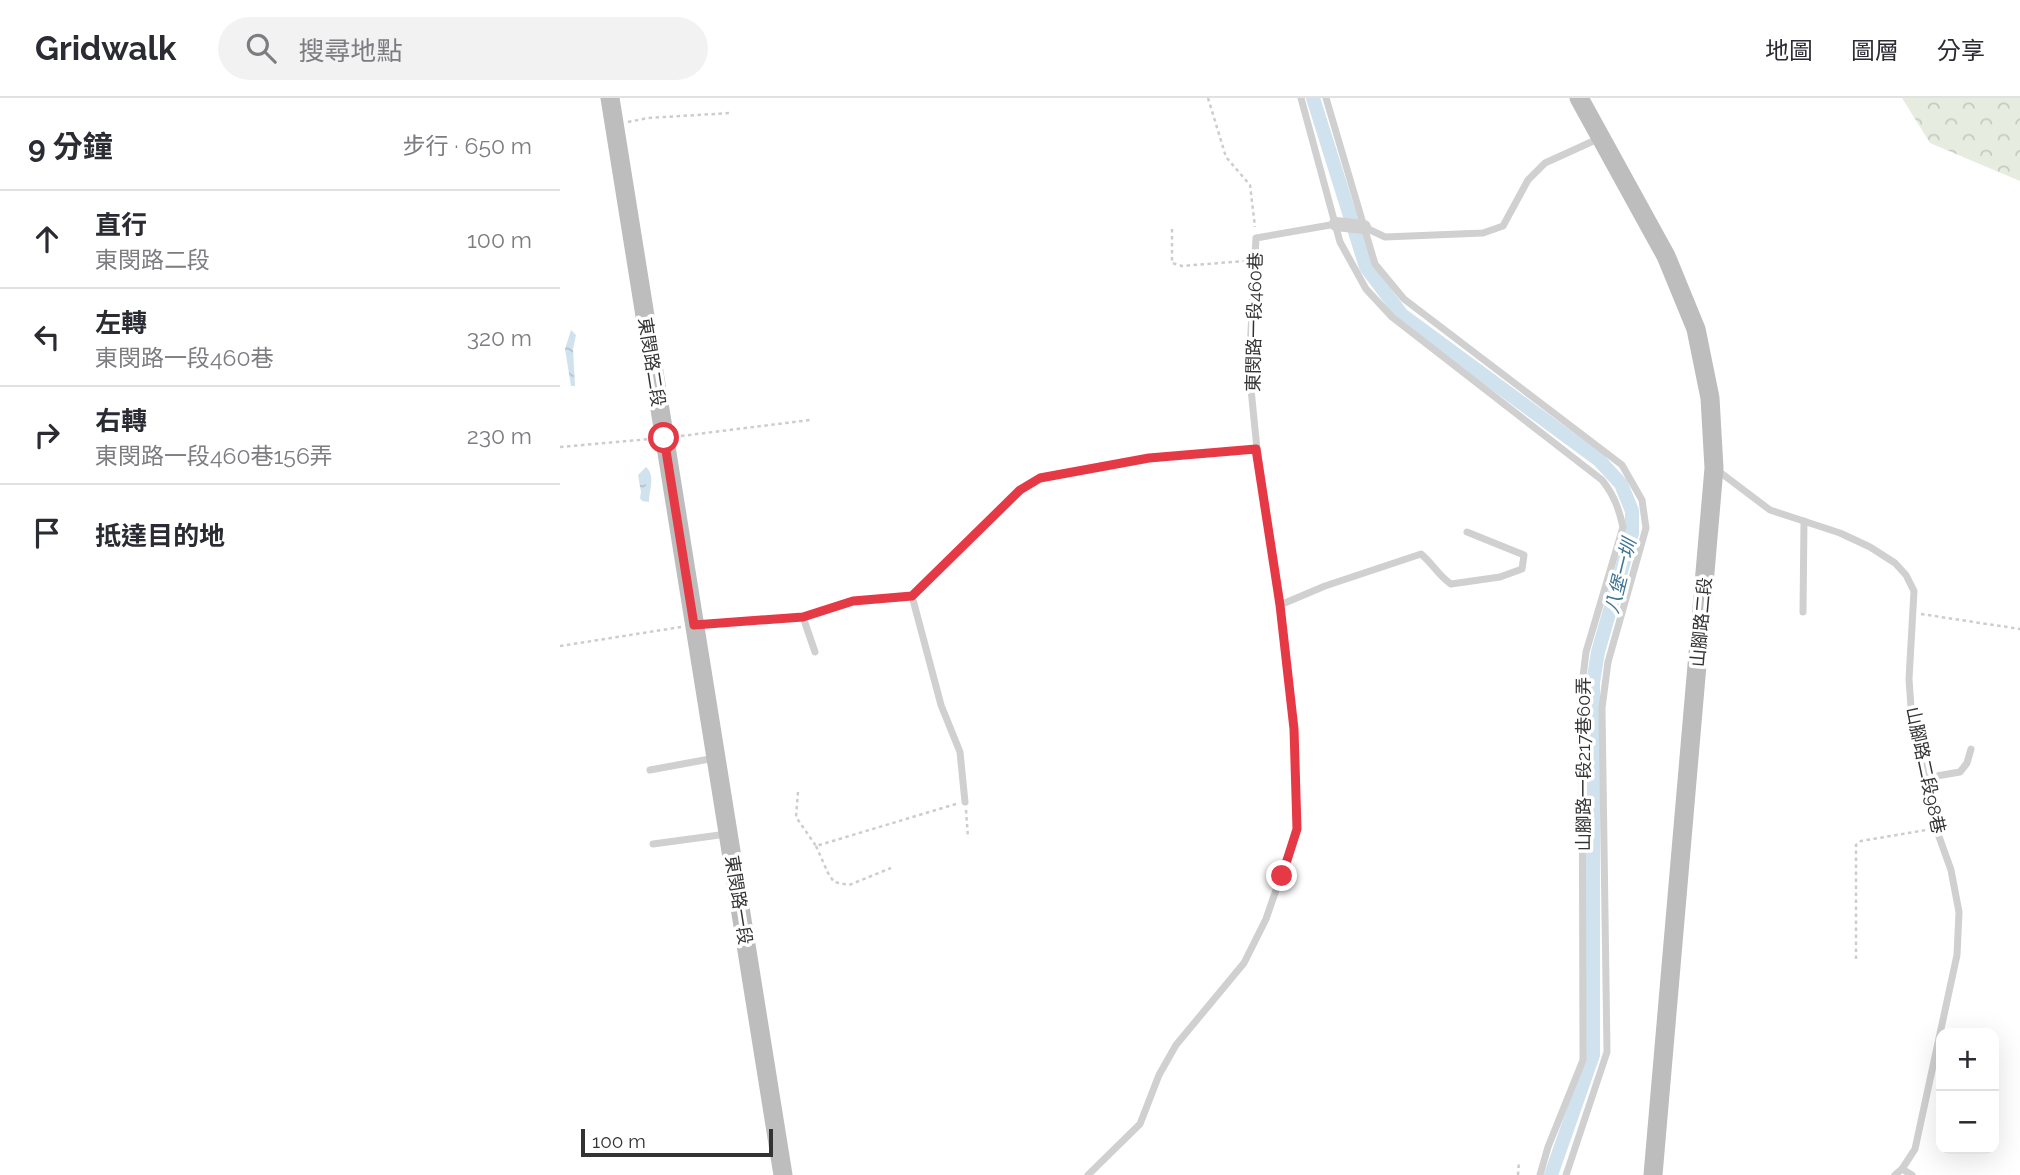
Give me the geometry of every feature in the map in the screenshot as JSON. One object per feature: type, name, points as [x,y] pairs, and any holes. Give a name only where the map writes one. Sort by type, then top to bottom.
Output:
[{"type":"main road","name":"東閔路二段","points":[[610,98],[694,625]]},
{"type":"main road","name":"山腳路二段","points":[[1578,98],[1666,256],[1696,329],[1710,398],[1714,468],[1653,1175]]},
{"type":"main road","name":"東閔路一段","points":[[694,625],[783,1175]]},
{"type":"street","name":"東閔路一段460巷","points":[[1336,224],[1364,228]]},
{"type":"lane","name":"山腳路一段217巷60弄","points":[[1301,98],[1340,242],[1366,289],[1392,317],[1602,480],[1613,494],[1623,527],[1586,652],[1582,685],[1583,1060],[1548,1147],[1540,1175]]},
{"type":"lane","points":[[1326,98],[1375,264],[1404,299],[1622,465],[1642,500],[1646,528],[1608,662],[1602,708],[1607,1052],[1566,1175]]},
{"type":"lane","points":[[1364,228],[1385,237],[1483,233],[1503,226],[1528,180],[1545,163],[1601,137]]},
{"type":"lane","name":"東閔路一段460巷","points":[[1088,1175],[1140,1124],[1159,1075],[1176,1045],[1244,963],[1266,919],[1297,829],[1294,729],[1280,605],[1256,449],[1249,369],[1256,238],[1336,224]]},
{"type":"lane","points":[[694,625],[803,617],[853,601],[912,596],[1020,490],[1040,478],[1149,458],[1256,449]]},
{"type":"lane","name":"山腳路二段98巷","points":[[1714,468],[1770,510],[1840,533],[1870,547],[1895,564],[1906,575],[1914,591],[1909,679],[1911,707],[1925,778],[1951,870],[1959,912],[1957,955],[1915,1149],[1895,1175]]},
{"type":"lane","points":[[1804,521],[1804,612]]},
{"type":"lane","points":[[1280,605],[1325,586],[1421,554],[1430,561],[1440,576],[1451,584],[1500,577],[1522,569],[1524,555],[1466,532]]},
{"type":"lane","points":[[912,596],[942,705],[960,752],[965,802]]},
{"type":"lane","points":[[803,617],[815,652]]},
{"type":"lane","points":[[1925,778],[1960,772],[1967,763],[1971,749]]},
{"type":"lane","points":[[650,771],[717,758]]},
{"type":"lane","points":[[653,844],[728,834]]},
{"type":"lane","points":[[1902,1169],[1912,1175]]},
{"type":"path","points":[[1208,98],[1226,157],[1250,186],[1256,238]]},
{"type":"path","points":[[614,125],[648,118],[730,113]]},
{"type":"path","points":[[1172,229],[1172,263],[1182,266],[1256,260]]},
{"type":"path","points":[[560,447],[664,438],[810,420]]},
{"type":"path","points":[[1914,613],[2020,629]]},
{"type":"path","points":[[560,646],[694,625]]},
{"type":"path","points":[[798,792],[796,817],[816,846],[834,882],[849,884],[891,868]]},
{"type":"path","points":[[816,846],[965,802],[968,838]]},
{"type":"path","points":[[1856,959],[1856,845],[1861,841],[1937,828]]},
{"type":"path","points":[[1518,1175],[1519,1161]]},
{"type":"green space","points":[[1902,98],[2020,98],[2020,181],[1930,143]]},
{"type":"water","points":[[571,330],[576,335],[573,349],[575,386],[571,386],[565,349]]},
{"type":"water","points":[[646,467],[651,475],[649,502],[640,498],[638,475]]},
{"type":"waterway","name":"八堡一圳","points":[[1313,98],[1366,267],[1402,315],[1599,460],[1621,484],[1632,511],[1632,533],[1598,652],[1593,683],[1593,1055],[1551,1175]]},
{"type":"route","points":[[664,438],[694,625],[803,617],[853,601],[912,596],[1020,490],[1040,478],[1149,458],[1256,449],[1280,605],[1294,729],[1297,829],[1282,876]]}]
